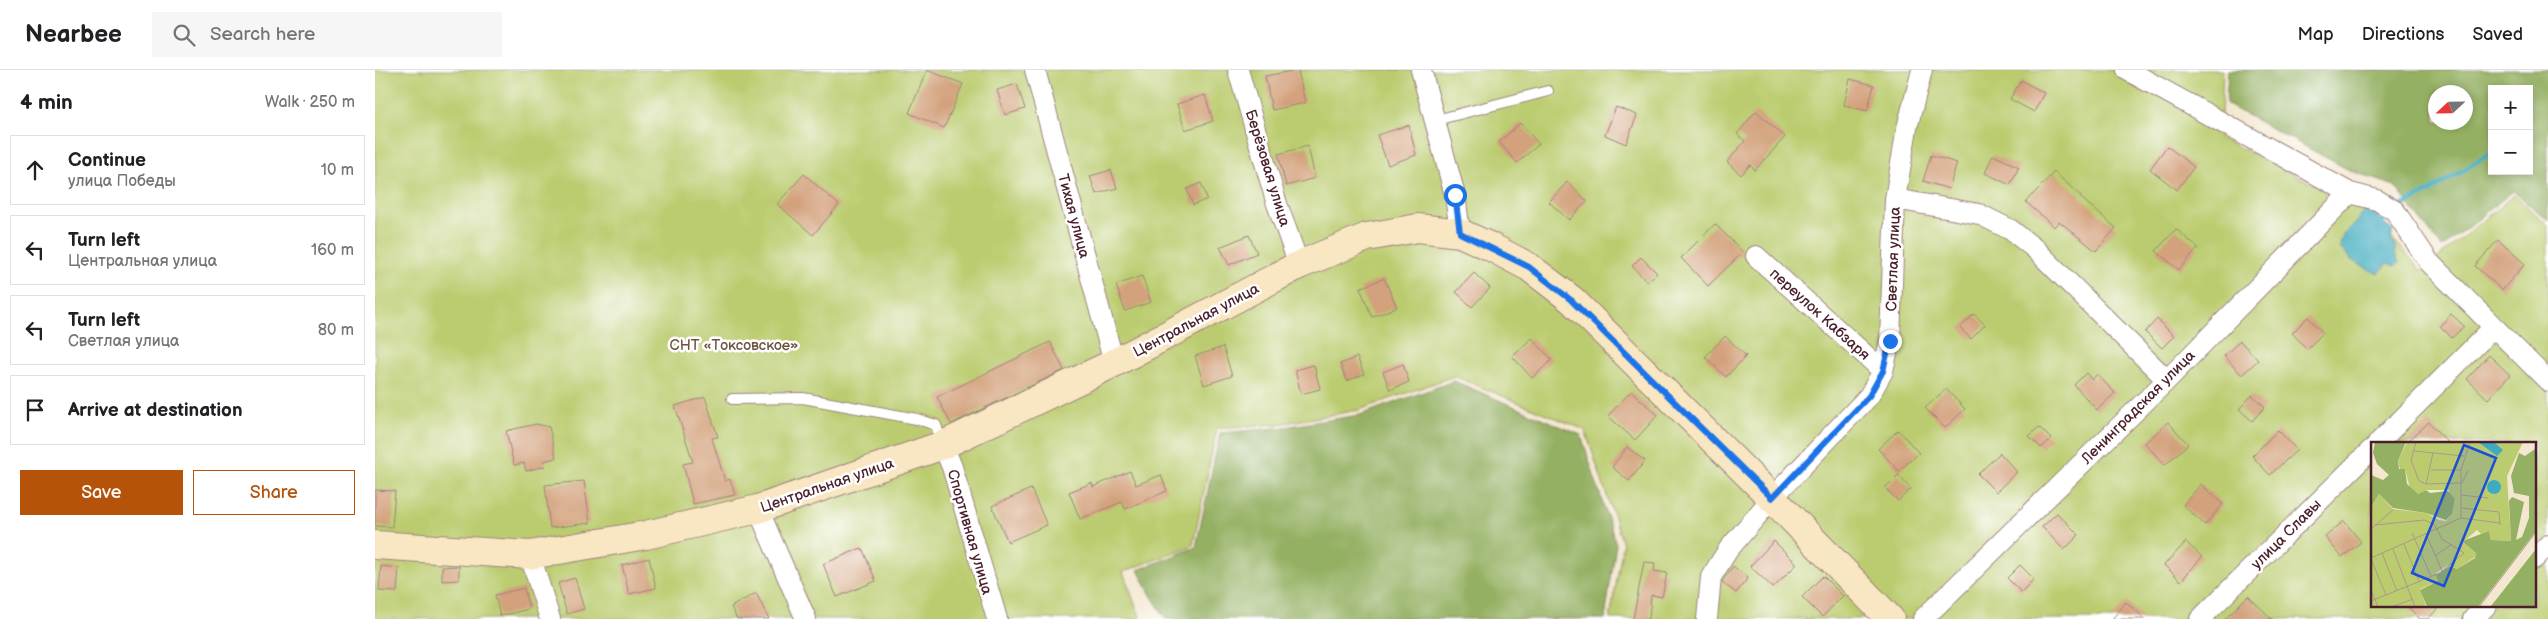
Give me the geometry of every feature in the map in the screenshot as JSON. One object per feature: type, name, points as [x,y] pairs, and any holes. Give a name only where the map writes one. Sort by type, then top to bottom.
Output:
[{"type":"street","name":"Тихая улица","points":[[1035,70],[1114,363]]},
{"type":"street","name":"Берёзовая улица","points":[[1238,70],[1276,201],[1299,265]]},
{"type":"street","points":[[1421,70],[1455,195],[1460,233]]},
{"type":"street","name":"Светлая улица","points":[[1707,619],[1711,576],[1728,550],[1772,498],[1869,396],[1883,371],[1890,341],[1895,199],[1907,128],[1922,70]]},
{"type":"street","points":[[2127,70],[2351,193],[2377,200],[2395,211],[2429,262],[2548,381]]},
{"type":"street","name":"Ленинградская улица","points":[[1923,619],[2167,380],[2351,193]]},
{"type":"street","points":[[1895,199],[1979,214],[2011,230],[2035,249],[2167,380]]},
{"type":"street","name":"Центральная улица","points":[[375,545],[530,555],[646,535],[758,510],[943,445],[1114,363],[1299,265],[1367,236],[1418,228],[1460,233],[1529,267],[1571,300],[1772,498],[1890,619]]},
{"type":"street","name":"переулок Кабзаря","points":[[1756,256],[1883,371]]},
{"type":"street","points":[[2378,442],[2494,327]]},
{"type":"street","name":"Спортивная улица","points":[[943,445],[952,467],[997,619]]},
{"type":"street","name":"улица Славы","points":[[2200,619],[2371,449]]},
{"type":"street","points":[[758,510],[806,619]]},
{"type":"street","points":[[2535,558],[2548,545]]},
{"type":"street","points":[[530,555],[550,619]]},
{"type":"street","points":[[2473,619],[2486,606]]},
{"type":"lane","points":[[1436,120],[1548,91]]},
{"type":"lane","points":[[732,399],[803,398],[917,419],[936,425],[943,445]]},
{"type":"green space","name":"СНТ «Токсовское»","points":[[375,70],[2223,70],[2220,138],[2367,210],[2422,271],[2514,195],[2548,225],[2548,619],[1610,619],[1623,544],[1585,430],[1454,376],[1359,410],[1279,424],[1217,428],[1193,545],[1123,572],[1141,619],[375,619]]},
{"type":"green space","points":[[2228,70],[2548,70],[2548,220],[2513,191],[2442,248],[2395,186],[2351,171],[2226,104]]},
{"type":"green space","points":[[1454,381],[1581,435],[1616,544],[1605,619],[1166,619],[1138,570],[1196,547],[1220,433],[1278,428],[1360,415]]},
{"type":"water","points":[[2367,210],[2375,213],[2393,231],[2391,240],[2395,243],[2395,252],[2399,263],[2394,266],[2388,263],[2378,274],[2351,260],[2340,248],[2343,235]]},
{"type":"building","points":[[927,70],[963,84],[944,128],[909,113]]},
{"type":"building","points":[[1298,70],[1305,103],[1272,110],[1265,76]]},
{"type":"building","points":[[1850,79],[1874,85],[1867,111],[1844,105]]},
{"type":"building","points":[[2021,80],[2044,93],[2034,112],[2010,99]]},
{"type":"building","points":[[1017,84],[1025,109],[1005,115],[997,90]]},
{"type":"building","points":[[1205,95],[1213,121],[1185,130],[1177,104]]},
{"type":"building","points":[[1616,107],[1637,115],[1626,144],[1605,135]]},
{"type":"building","points":[[1756,111],[1785,137],[1755,170],[1750,165],[1741,175],[1727,162],[1745,141],[1737,134]]},
{"type":"building","points":[[1520,123],[1539,144],[1517,163],[1499,142]]},
{"type":"building","points":[[1409,125],[1416,155],[1388,165],[1377,135]]},
{"type":"building","points":[[1308,146],[1315,178],[1286,186],[1278,154]]},
{"type":"building","points":[[2167,146],[2194,167],[2177,190],[2150,169]]},
{"type":"building","points":[[1931,155],[1957,163],[1949,189],[1923,181]]},
{"type":"building","points":[[1993,155],[2019,167],[2010,185],[1985,173]]},
{"type":"building","points":[[1111,170],[1117,188],[1096,194],[1090,176]]},
{"type":"building","points":[[2054,172],[2116,228],[2096,251],[2059,221],[2054,227],[2026,202]]},
{"type":"building","points":[[804,174],[839,205],[813,235],[777,204]]},
{"type":"building","points":[[1567,182],[1587,201],[1569,220],[1549,202]]},
{"type":"building","points":[[1201,183],[1207,199],[1193,205],[1187,189]]},
{"type":"building","points":[[1715,224],[1743,252],[1708,286],[1681,258]]},
{"type":"building","points":[[2176,229],[2198,248],[2179,270],[2156,251]]},
{"type":"building","points":[[1249,235],[1257,253],[1229,265],[1220,247]]},
{"type":"building","points":[[2498,240],[2525,264],[2502,290],[2475,266]]},
{"type":"building","points":[[1641,257],[1657,273],[1647,282],[1632,266]]},
{"type":"building","points":[[1474,273],[1490,288],[1472,307],[1456,292]]},
{"type":"building","points":[[1142,276],[1151,302],[1125,311],[1116,285]]},
{"type":"building","points":[[1384,278],[1397,307],[1372,317],[1360,288]]},
{"type":"building","points":[[1974,314],[1985,325],[1971,339],[1960,328]]},
{"type":"building","points":[[2451,314],[2464,326],[2452,338],[2440,326]]},
{"type":"building","points":[[2308,317],[2323,333],[2307,349],[2292,333]]},
{"type":"building","points":[[2157,319],[2174,336],[2162,348],[2145,332]]},
{"type":"building","points":[[1725,336],[1746,356],[1726,377],[1705,357]]},
{"type":"building","points":[[1532,338],[1552,360],[1532,378],[1512,356]]},
{"type":"building","points":[[2240,341],[2258,360],[2242,375],[2224,356]]},
{"type":"building","points":[[1050,342],[1064,370],[951,424],[937,397]]},
{"type":"building","points":[[1223,347],[1232,376],[1204,385],[1195,356]]},
{"type":"building","points":[[2489,355],[2510,375],[2488,399],[2467,379]]},
{"type":"building","points":[[1357,357],[1364,374],[1347,381],[1340,364]]},
{"type":"building","points":[[1403,364],[1409,382],[1390,390],[1383,372]]},
{"type":"building","points":[[1314,365],[1320,389],[1301,394],[1295,370]]},
{"type":"building","points":[[2086,373],[2092,380],[2097,374],[2115,393],[2097,410],[2074,385]]},
{"type":"building","points":[[1946,389],[1965,409],[1945,428],[1925,408]]},
{"type":"building","points":[[1631,391],[1658,415],[1635,440],[1608,416]]},
{"type":"building","points":[[2252,395],[2265,407],[2252,421],[2239,409]]},
{"type":"building","points":[[705,397],[718,437],[712,438],[725,481],[730,479],[735,495],[693,504],[683,464],[693,462],[675,406]]},
{"type":"building","points":[[2168,422],[2188,444],[2165,465],[2145,443]]},
{"type":"building","points":[[2429,422],[2447,442],[2407,442]]},
{"type":"building","points":[[536,424],[549,427],[556,458],[544,461],[545,466],[526,471],[524,463],[514,465],[506,431]]},
{"type":"building","points":[[2039,427],[2051,439],[2041,448],[2029,436]]},
{"type":"building","points":[[1898,430],[1919,453],[1899,471],[1878,449]]},
{"type":"building","points":[[2278,430],[2297,450],[2270,475],[2252,456]]},
{"type":"building","points":[[1627,447],[1645,461],[1629,481],[1612,467]]},
{"type":"building","points":[[2000,453],[2017,472],[1996,492],[1978,474]]},
{"type":"building","points":[[1130,471],[1136,485],[1161,475],[1167,491],[1125,509],[1122,502],[1080,519],[1069,492],[1092,483],[1093,487]]},
{"type":"building","points":[[1898,475],[1911,489],[1898,501],[1885,488]]},
{"type":"building","points":[[584,481],[590,523],[550,528],[545,485]]},
{"type":"building","points":[[2201,484],[2223,504],[2205,525],[2183,505]]},
{"type":"building","points":[[1031,489],[1047,525],[1008,542],[992,506]]},
{"type":"building","points":[[375,490],[395,491],[392,527],[375,526]]},
{"type":"building","points":[[2057,513],[2079,535],[2064,550],[2042,527]]},
{"type":"building","points":[[2344,521],[2361,542],[2342,557],[2325,537]]},
{"type":"building","points":[[1774,541],[1797,564],[1773,588],[1750,566]]},
{"type":"building","points":[[2186,542],[2202,557],[2181,581],[2164,565]]},
{"type":"building","points":[[862,548],[876,581],[837,597],[823,564]]},
{"type":"building","points":[[649,558],[656,588],[629,594],[622,565]]},
{"type":"building","points":[[1644,562],[1655,563],[1654,571],[1667,573],[1662,597],[1651,595],[1649,619],[1633,619]]},
{"type":"building","points":[[2020,565],[2034,579],[2021,592],[2007,578]]},
{"type":"building","points":[[381,566],[399,568],[397,592],[379,591]]},
{"type":"building","points":[[459,566],[459,580],[442,581],[442,567]]},
{"type":"building","points":[[1733,566],[1748,578],[1736,593],[1722,582]]},
{"type":"building","points":[[1823,576],[1843,596],[1822,617],[1802,597]]},
{"type":"building","points":[[575,578],[584,609],[567,614],[558,583]]},
{"type":"building","points":[[524,588],[529,609],[500,616],[495,595]]},
{"type":"building","points":[[756,593],[769,619],[737,619],[731,607]]},
{"type":"building","points":[[2248,596],[2272,619],[2225,619]]},
{"type":"building","points":[[2126,602],[2145,619],[2112,619]]},
{"type":"building","points":[[2407,606],[2440,606],[2428,619],[2420,619]]},
{"type":"waterway","points":[[2398,208],[2429,192],[2488,155]]},
{"type":"waterway","points":[[2382,221],[2392,214]]},
{"type":"route","points":[[1455,195],[1460,233],[1529,267],[1571,300],[1772,498],[1869,396],[1883,371],[1890,341]]}]
